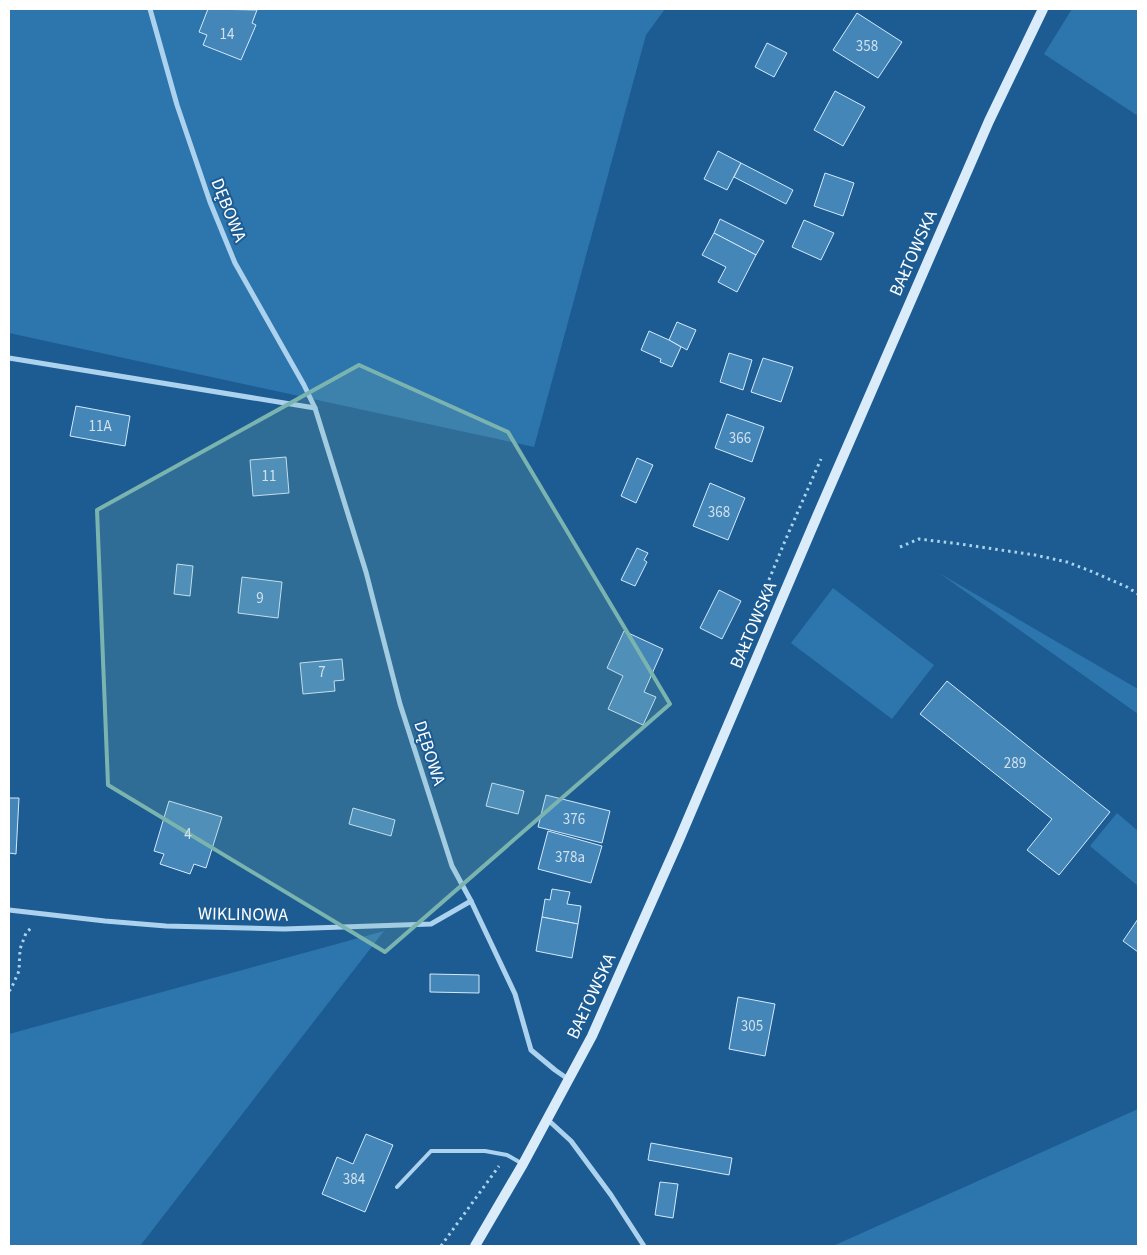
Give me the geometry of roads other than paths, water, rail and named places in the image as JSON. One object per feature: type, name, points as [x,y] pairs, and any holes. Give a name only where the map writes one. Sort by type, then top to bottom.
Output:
[{"type":"main road","name":"BAŁTOWSKA","points":[[475,1246],[523,1164],[592,1036],[679,840],[989,121],[1044,9]]},
{"type":"street","name":"DĘBOWA","points":[[150,9],[177,105],[210,202],[235,263],[315,408],[366,572],[400,704],[452,866],[471,901],[515,994],[531,1050],[568,1080]]},
{"type":"street","points":[[9,358],[315,408]]},
{"type":"street","name":"WIKLINOWA","points":[[9,910],[166,926],[284,929],[431,924],[471,901]]},
{"type":"street","points":[[547,1119],[570,1142],[611,1196],[644,1246]]},
{"type":"lane","points":[[397,1187],[431,1151],[485,1151],[507,1155],[523,1164]]}]
